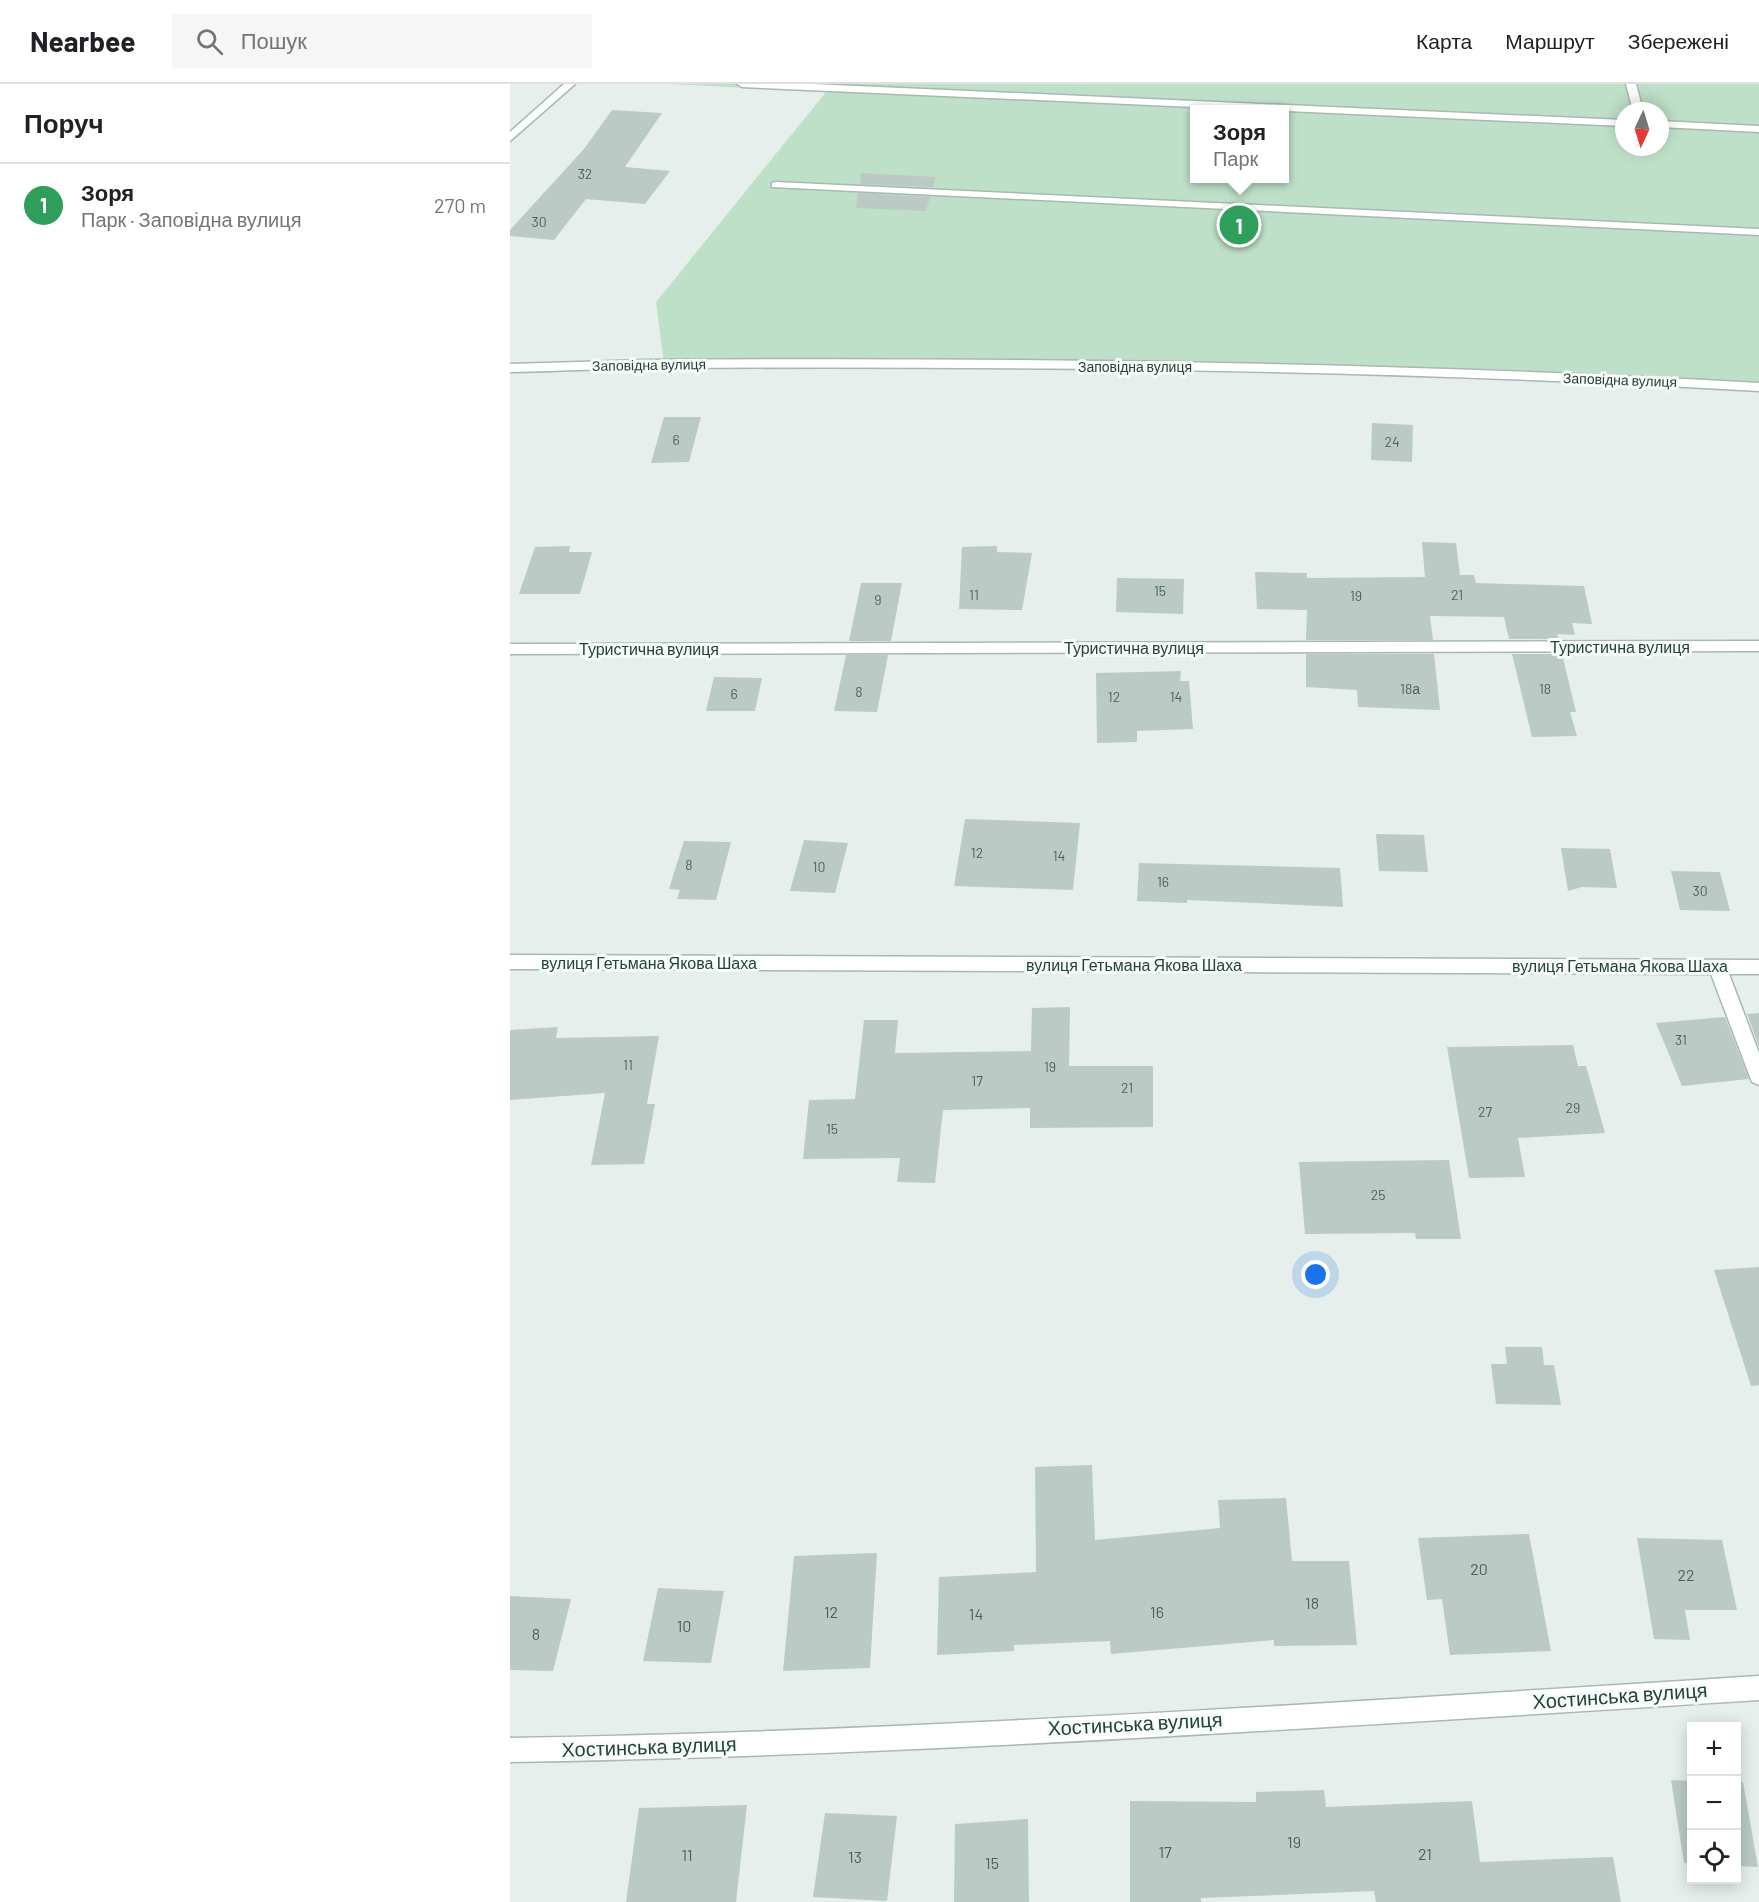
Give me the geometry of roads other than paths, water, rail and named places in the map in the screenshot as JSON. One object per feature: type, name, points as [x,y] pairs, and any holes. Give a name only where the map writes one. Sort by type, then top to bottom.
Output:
[{"type":"street","points":[[510,138],[570,84]]},
{"type":"street","points":[[742,84],[1217,105]]},
{"type":"street","points":[[1631,84],[1636,102]]},
{"type":"street","points":[[1289,108],[1615,123]]},
{"type":"street","points":[[1669,124],[1759,129]]},
{"type":"street","points":[[776,185],[1759,232]]},
{"type":"street","name":"Заповідна вулиця","points":[[510,368],[664,364],[1273,368],[1759,387]]},
{"type":"street","name":"Туристична вулиця","points":[[510,649],[1759,646]]},
{"type":"street","name":"вулиця Гетьмана Якова Шаха","points":[[510,962],[1759,967]]},
{"type":"street","points":[[1717,967],[1759,1077]]},
{"type":"street","name":"Хостинська вулиця","points":[[510,1750],[692,1747],[1347,1714],[1759,1688]]},
{"type":"place","name":"Зоря","points":[[1239,225]]}]
